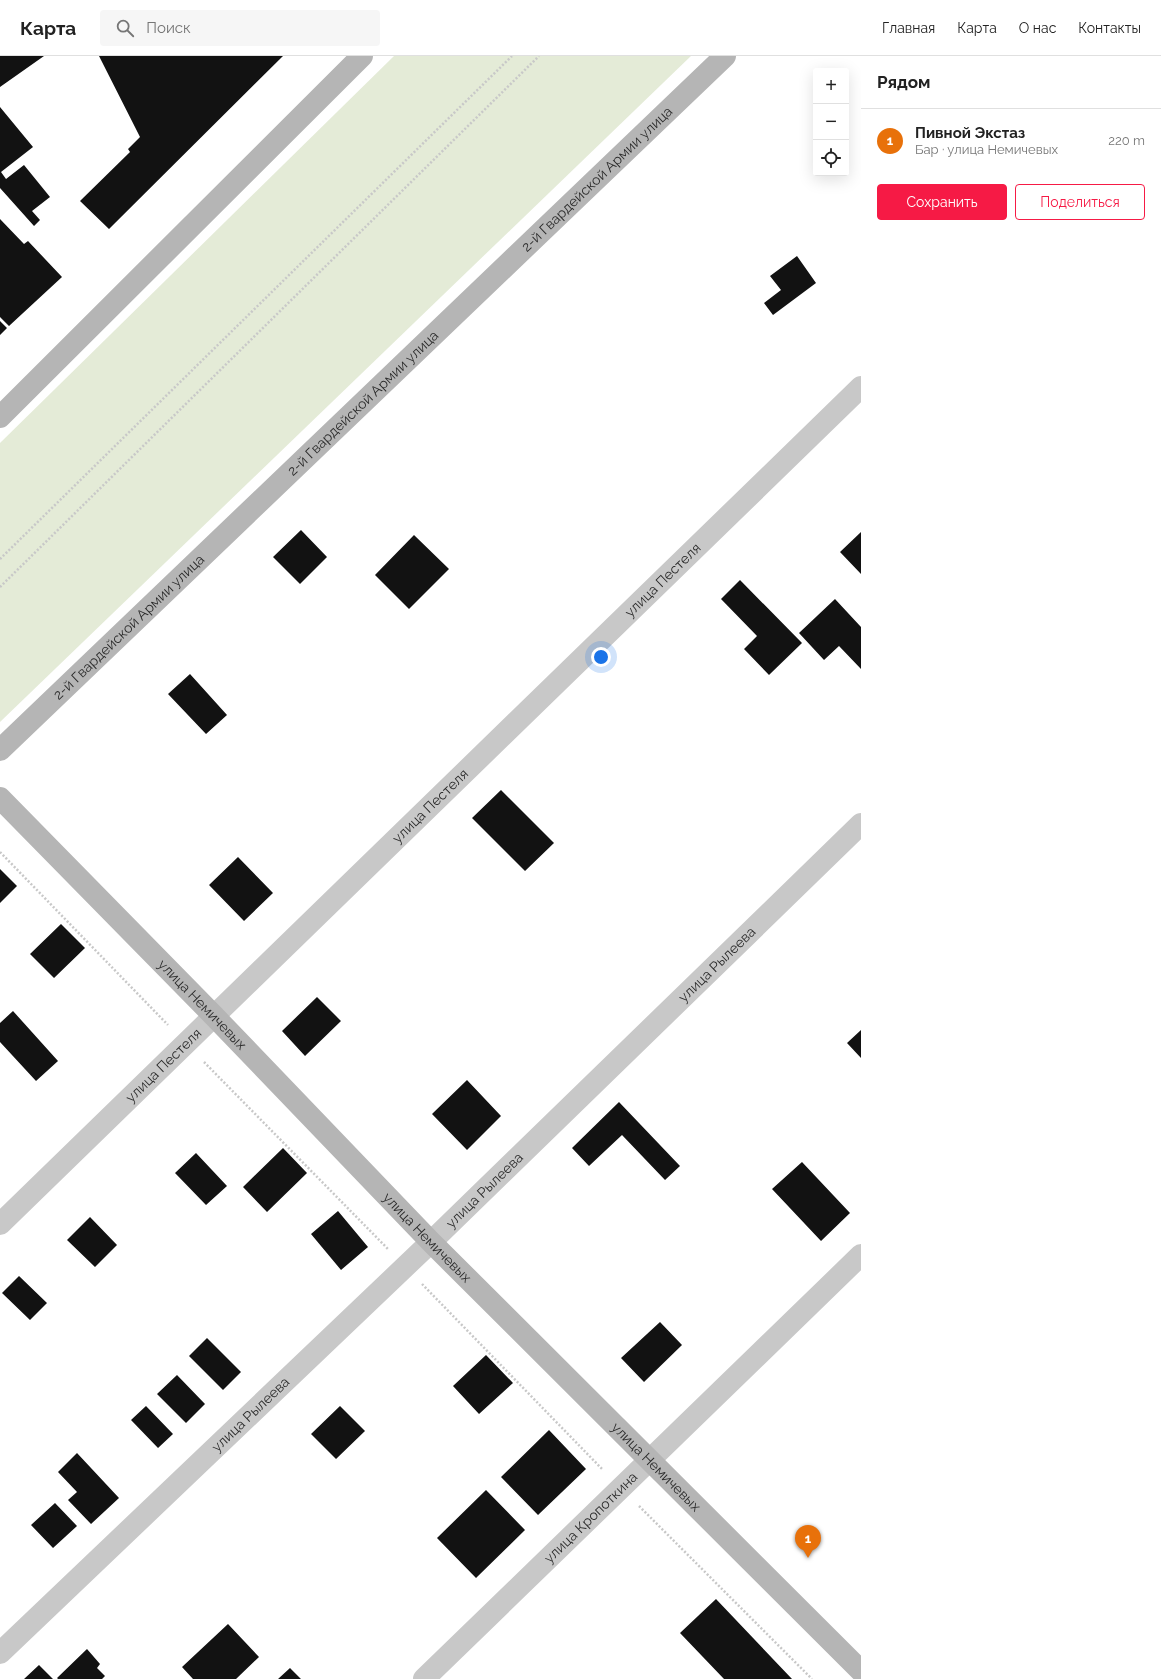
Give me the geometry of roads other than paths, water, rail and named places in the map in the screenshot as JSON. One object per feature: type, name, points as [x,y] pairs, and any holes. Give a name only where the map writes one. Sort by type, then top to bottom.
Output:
[{"type":"main road","points":[[0,417],[362,56]]},
{"type":"main road","name":"2-й Гвардейской Армии улица","points":[[0,750],[725,56]]},
{"type":"main road","name":"улица Немичевых","points":[[0,798],[214,1016],[431,1242],[861,1671]]},
{"type":"street","name":"улица Пестеля","points":[[0,1224],[861,387]]},
{"type":"street","name":"улица Рылеева","points":[[0,1653],[431,1242],[861,824]]},
{"type":"street","name":"улица Кропоткина","points":[[424,1679],[861,1256]]},
{"type":"place","name":"Пивной Экстаз","points":[[808,1558]]}]
